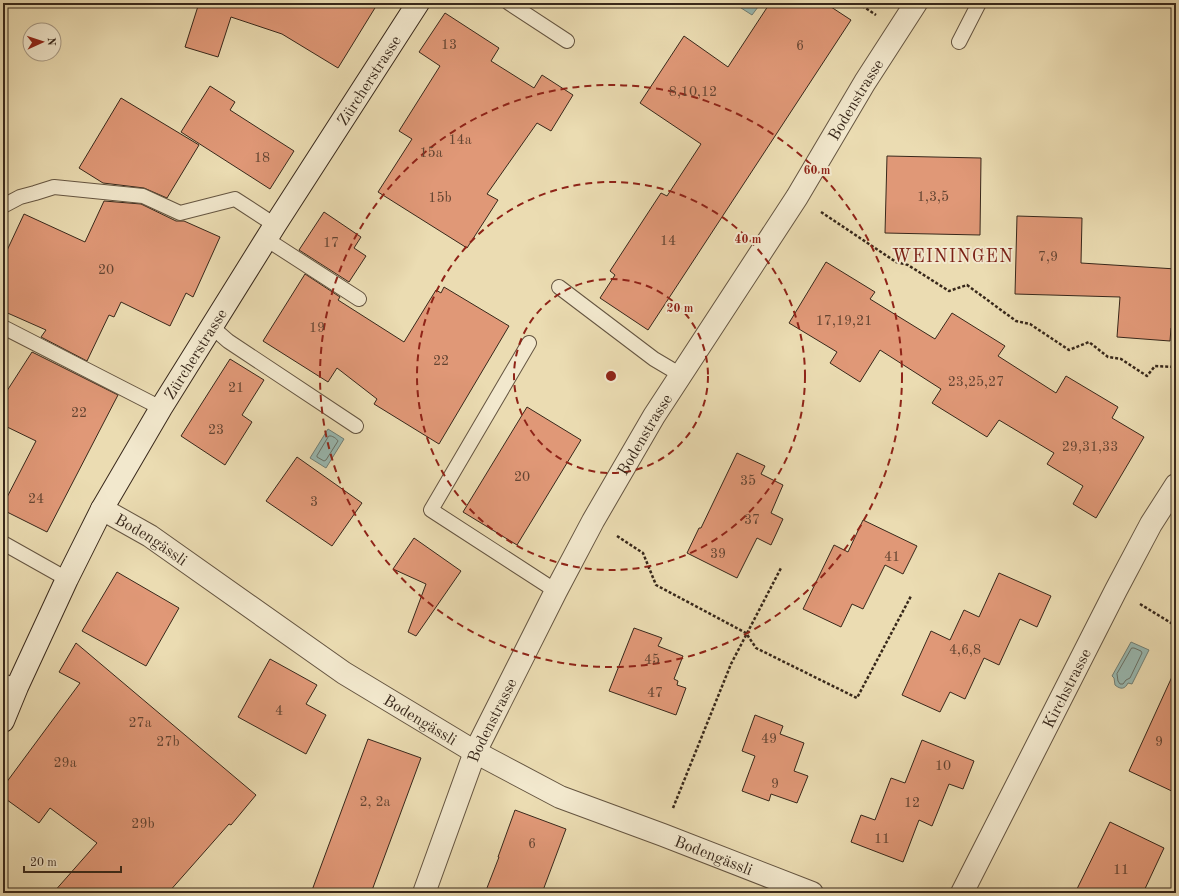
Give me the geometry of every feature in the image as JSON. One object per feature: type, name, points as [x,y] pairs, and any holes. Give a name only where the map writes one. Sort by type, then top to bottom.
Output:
[{"type":"street","name":"Zürcherstrasse","points":[[3,721],[10,684],[67,579],[102,509],[162,408],[271,232],[418,3]]},
{"type":"street","name":"Bodenstrasse","points":[[424,893],[475,752],[593,521],[654,416],[797,197],[865,82],[916,3]]},
{"type":"street","name":"Kirchstrasse","points":[[962,893],[1116,590],[1151,524],[1176,485]]},
{"type":"street","name":"Bodengässli","points":[[102,509],[150,536],[344,673],[475,752],[560,797],[663,834],[812,893]]},
{"type":"lane","points":[[509,3],[567,41]]},
{"type":"lane","points":[[959,42],[980,3]]},
{"type":"lane","points":[[3,206],[20,196],[54,187],[143,196],[180,213],[235,199],[271,232],[359,298]]},
{"type":"lane","points":[[559,287],[654,359],[682,375]]},
{"type":"lane","points":[[3,327],[162,408]]},
{"type":"lane","points":[[212,328],[356,426]]},
{"type":"lane","points":[[529,343],[431,510],[556,591]]},
{"type":"lane","points":[[3,543],[67,579]]},
{"type":"path","points":[[797,197],[896,262],[908,265],[949,291],[966,285],[1016,320],[1030,324],[1069,350],[1089,342],[1108,357],[1121,359],[1147,376],[1155,366],[1176,368]]},
{"type":"path","points":[[593,521],[643,553],[656,585],[746,633],[756,648],[857,698],[911,596]]},
{"type":"path","points":[[663,834],[731,664],[781,568]]},
{"type":"path","points":[[1116,590],[1176,626]]},
{"type":"water","points":[[740,3],[761,3],[752,15],[738,6]]},
{"type":"water","points":[[328,429],[344,439],[326,468],[310,458]]},
{"type":"water","points":[[1131,642],[1149,650],[1132,684],[1128,683],[1124,688],[1117,687],[1112,676]]},
{"type":"building","points":[[199,3],[378,3],[338,68],[282,34],[231,17],[218,57],[185,47]]},
{"type":"building","points":[[770,3],[825,3],[851,20],[648,330],[600,298],[615,275],[610,271],[661,193],[667,196],[701,144],[640,103],[684,36],[728,67]]},
{"type":"building","points":[[445,13],[499,48],[491,61],[534,88],[542,75],[573,95],[551,131],[537,123],[487,194],[498,200],[467,248],[378,192],[412,139],[399,131],[440,66],[419,52]]},
{"type":"building","points":[[210,86],[235,102],[230,110],[294,151],[270,189],[181,132]]},
{"type":"building","points":[[121,98],[199,145],[167,198],[144,188],[103,183],[79,168]]},
{"type":"building","points":[[887,156],[981,158],[980,235],[885,233]]},
{"type":"building","points":[[104,201],[141,204],[176,221],[184,221],[220,237],[193,297],[186,293],[170,326],[121,302],[114,317],[109,315],[87,361],[41,337],[46,330],[3,311],[3,259],[24,214],[85,242]]},
{"type":"building","points":[[324,212],[361,237],[354,248],[366,256],[349,282],[299,250]]},
{"type":"building","points":[[1017,216],[1082,218],[1081,263],[1176,269],[1176,328],[1171,328],[1170,341],[1117,337],[1120,297],[1015,294]]},
{"type":"building","points":[[826,262],[875,292],[870,299],[935,339],[952,313],[1005,346],[998,356],[1056,393],[1066,376],[1118,407],[1112,418],[1144,437],[1096,518],[1073,504],[1083,486],[1047,464],[1054,453],[999,420],[987,437],[932,403],[941,389],[880,350],[860,382],[830,363],[837,352],[789,323]]},
{"type":"building","points":[[305,274],[340,297],[338,300],[404,342],[436,290],[441,293],[444,287],[509,326],[439,444],[374,404],[377,399],[337,368],[328,382],[263,341]]},
{"type":"building","points":[[32,352],[118,395],[47,532],[3,510],[3,505],[36,441],[3,425],[3,397]]},
{"type":"building","points":[[230,359],[264,380],[242,415],[252,422],[225,465],[181,436]]},
{"type":"building","points":[[527,407],[581,440],[517,545],[463,512]]},
{"type":"building","points":[[737,453],[765,466],[761,474],[783,485],[771,513],[783,519],[771,545],[757,538],[737,578],[687,553],[699,528],[701,528]]},
{"type":"building","points":[[297,457],[362,503],[332,546],[266,501]]},
{"type":"building","points":[[863,520],[917,546],[903,574],[885,565],[863,609],[852,604],[841,627],[803,609],[834,545],[848,552]]},
{"type":"building","points":[[414,538],[461,571],[416,636],[408,632],[426,584],[393,569]]},
{"type":"building","points":[[117,572],[179,608],[146,666],[82,631]]},
{"type":"building","points":[[999,573],[1051,596],[1037,627],[1020,619],[999,665],[984,658],[965,699],[950,692],[940,712],[902,695],[931,631],[950,640],[964,610],[979,617]]},
{"type":"building","points":[[634,628],[662,638],[658,646],[683,656],[674,679],[678,681],[677,685],[686,688],[676,715],[609,691]]},
{"type":"building","points":[[76,643],[256,795],[231,825],[229,824],[168,893],[53,893],[97,843],[50,808],[39,823],[3,797],[3,787],[80,683],[59,672]]},
{"type":"building","points":[[270,659],[317,685],[306,704],[326,715],[306,754],[238,717]]},
{"type":"building","points":[[1176,668],[1176,793],[1129,771]]},
{"type":"building","points":[[755,715],[783,726],[780,734],[804,743],[794,771],[808,776],[797,803],[771,794],[769,801],[742,791],[755,756],[742,751]]},
{"type":"building","points":[[368,739],[421,758],[371,893],[311,893]]},
{"type":"building","points":[[922,740],[974,761],[963,789],[949,784],[932,826],[919,820],[903,862],[851,842],[861,815],[875,820],[891,778],[905,783]]},
{"type":"building","points":[[515,810],[566,829],[542,893],[485,893],[499,857]]},
{"type":"building","points":[[1110,822],[1164,848],[1143,893],[1075,893]]},
{"type":"district","name":"WEININGEN","points":[[953,256]]}]
